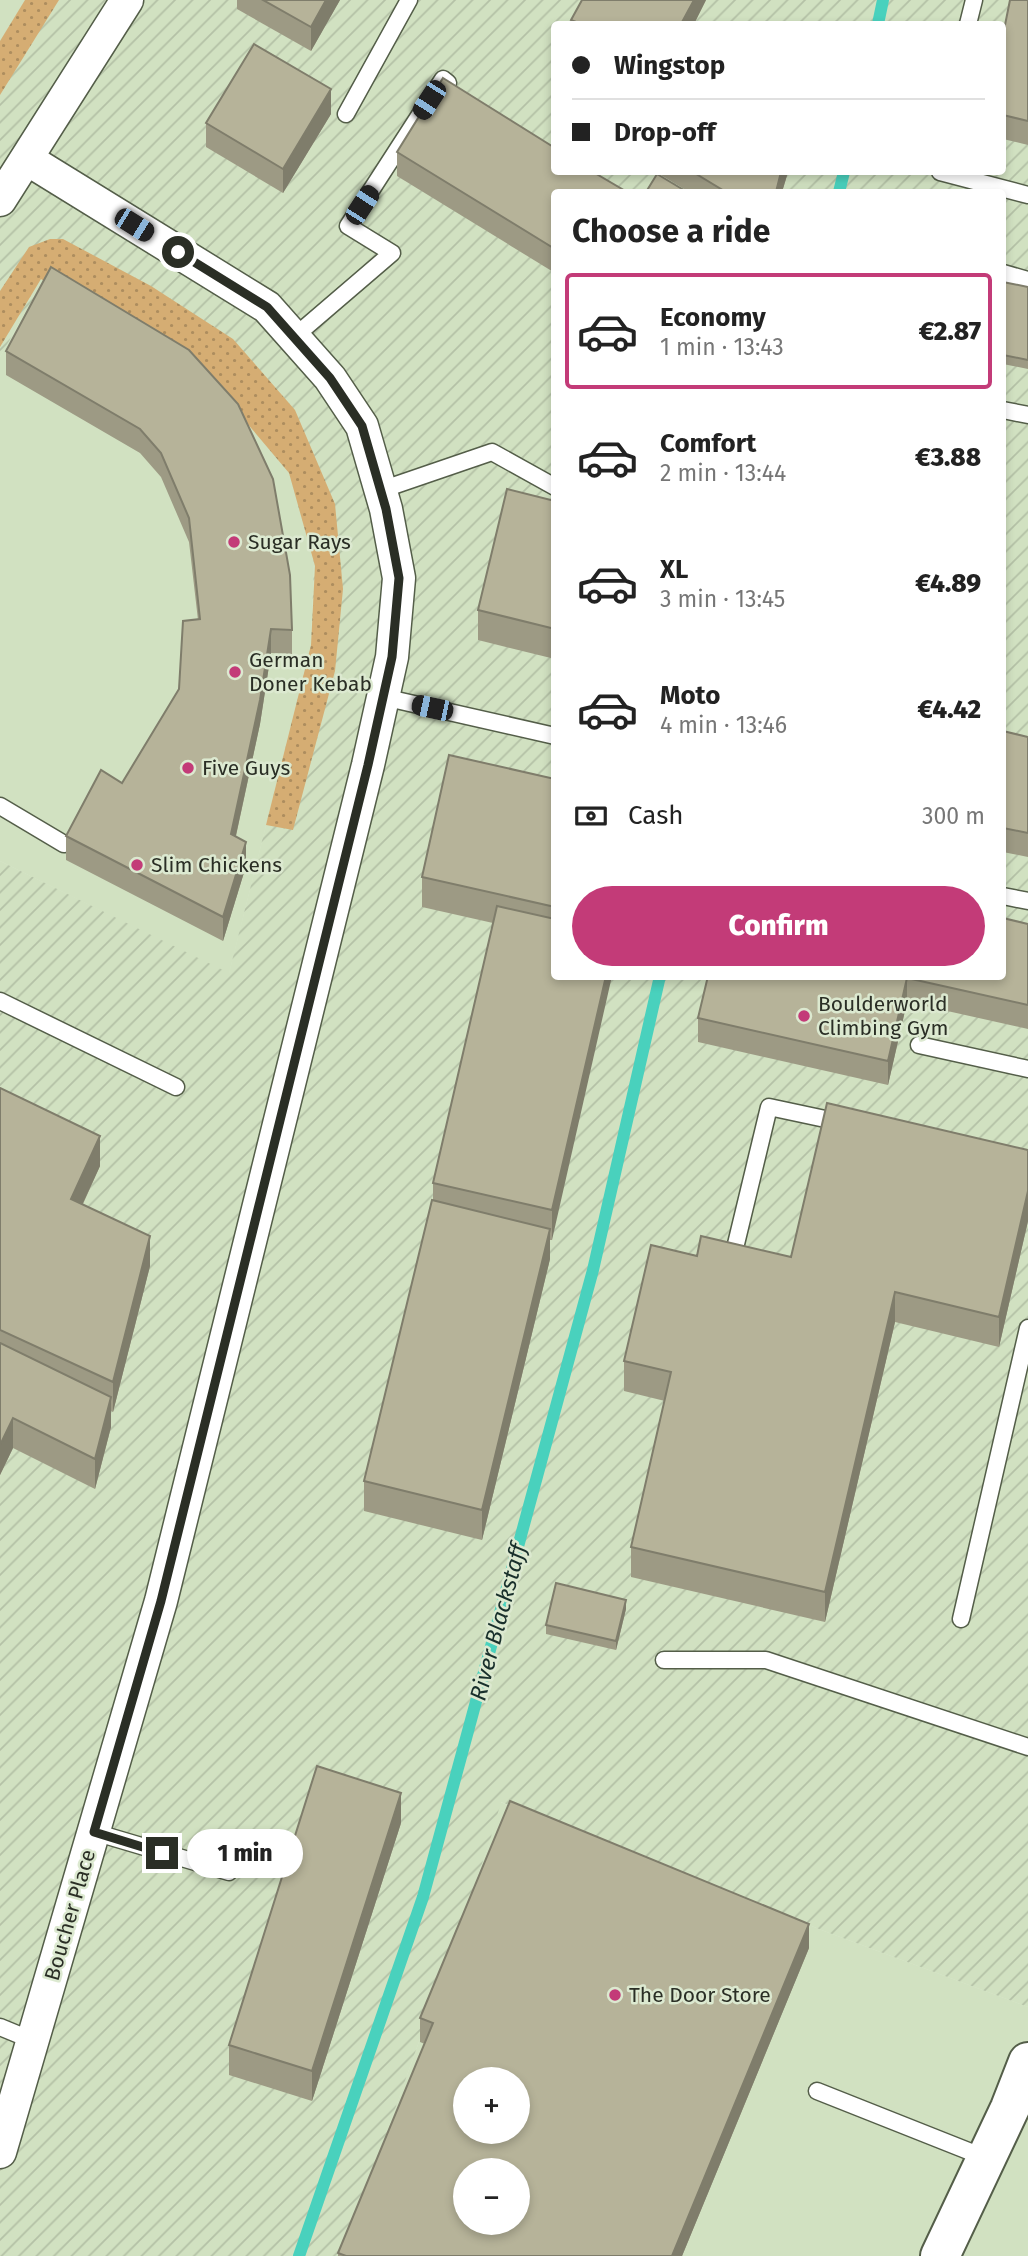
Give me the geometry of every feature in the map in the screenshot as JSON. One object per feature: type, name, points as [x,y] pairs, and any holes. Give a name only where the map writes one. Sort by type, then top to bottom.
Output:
[{"type":"street","points":[[0,200],[127,0]]},
{"type":"street","name":"Boucher Place","points":[[0,2152],[161,1601],[383,697],[392,657],[399,578],[386,509],[362,426],[330,378],[294,337],[267,307],[27,159]]},
{"type":"street","points":[[940,2256],[1010,2108],[1028,2062]]},
{"type":"lane","points":[[346,114],[409,0]]},
{"type":"lane","points":[[969,21],[974,0]]},
{"type":"lane","points":[[294,337],[392,253],[348,226],[443,79],[465,93]]},
{"type":"lane","points":[[951,175],[1005,189]]},
{"type":"lane","points":[[1006,189],[1028,195]]},
{"type":"lane","points":[[1006,274],[1028,280]]},
{"type":"lane","points":[[1006,411],[1028,415]]},
{"type":"lane","points":[[381,490],[492,452],[551,485]]},
{"type":"lane","points":[[383,697],[551,735]]},
{"type":"lane","points":[[0,806],[64,844]]},
{"type":"lane","points":[[1006,897],[1028,901]]},
{"type":"lane","points":[[0,1001],[176,1087]]},
{"type":"lane","points":[[919,1045],[1028,1069]]},
{"type":"lane","points":[[736,1244],[769,1107],[863,1127]]},
{"type":"lane","points":[[961,1619],[1028,1328]]},
{"type":"lane","points":[[664,1660],[766,1660],[1028,1747]]},
{"type":"lane","points":[[94,1832],[229,1872]]},
{"type":"lane","points":[[0,2027],[34,2040]]},
{"type":"lane","points":[[817,2091],[986,2158]]},
{"type":"shaded area","points":[[0,0],[35,0],[0,57]]},
{"type":"shaded area","points":[[25,0],[59,0],[0,95],[0,41]]},
{"type":"shaded area","points":[[35,0],[1028,0],[1028,2007],[824,1931],[501,1802],[489,1844],[343,2256],[0,2256],[0,861],[229,973],[311,645],[314,563],[291,477],[244,397],[49,271],[0,357],[0,57]]},
{"type":"shaded area","points":[[50,239],[63,239],[151,286],[233,339],[295,410],[335,504],[343,589],[335,671],[293,830],[266,825],[311,645],[315,566],[289,473],[246,422],[41,279],[0,347],[0,291],[29,247]]},
{"type":"shaded area","points":[[49,271],[244,396],[291,477],[314,563],[311,645],[229,974],[0,861],[0,357]]},
{"type":"shaded area","points":[[500,1802],[824,1931],[1028,2007],[1028,2256],[343,2256],[489,1844]]},
{"type":"building","points":[[263,0],[326,0],[311,27]]},
{"type":"building","points":[[582,0],[694,0],[683,21],[571,20]]},
{"type":"building","points":[[1010,0],[1028,0],[1028,121],[1006,116],[1006,21]]},
{"type":"building","points":[[254,44],[331,89],[283,169],[206,123]]},
{"type":"building","points":[[443,78],[551,146],[551,175],[598,175],[622,189],[551,189],[551,247],[397,152]]},
{"type":"building","points":[[659,175],[682,189],[648,189]]},
{"type":"building","points":[[698,175],[780,175],[777,189],[721,189]]},
{"type":"building","points":[[51,267],[189,350],[238,404],[273,479],[290,575],[292,630],[271,629],[260,700],[231,834],[246,842],[223,917],[66,836],[101,770],[122,783],[179,689],[183,621],[200,619],[189,518],[161,453],[140,429],[6,351]]},
{"type":"building","points":[[1006,283],[1028,287],[1028,360],[1006,356]]},
{"type":"building","points":[[507,489],[551,500],[551,628],[478,610]]},
{"type":"building","points":[[1006,732],[1028,737],[1028,833],[1006,829]]},
{"type":"building","points":[[449,755],[551,778],[551,906],[422,877]]},
{"type":"building","points":[[497,906],[551,918],[551,980],[605,980],[552,1210],[433,1183]]},
{"type":"building","name":"Boulderworld Climbing Gym","points":[[1006,919],[1028,924],[1028,1005],[916,980],[1006,980]]},
{"type":"building","name":"Boulderworld Climbing Gym","points":[[707,980],[907,980],[888,1061],[698,1018]]},
{"type":"building","points":[[0,1088],[100,1136],[71,1199],[150,1236],[113,1382],[0,1330]]},
{"type":"building","points":[[827,1103],[1028,1150],[1028,1191],[999,1317],[895,1292],[825,1592],[631,1547],[671,1372],[624,1361],[651,1245],[697,1256],[701,1236],[791,1257]]},
{"type":"building","points":[[432,1200],[550,1229],[482,1510],[364,1481]]},
{"type":"building","points":[[0,1343],[111,1397],[95,1459],[13,1418],[0,1445]]},
{"type":"building","points":[[556,1583],[626,1600],[616,1641],[546,1625]]},
{"type":"building","points":[[317,1766],[401,1793],[312,2071],[229,2045]]},
{"type":"building","name":"The Door Store","points":[[510,1801],[809,1924],[672,2256],[346,2256],[338,2253],[433,2023],[420,2018]]},
{"type":"waterway","name":"River Blackstaff","points":[[879,21],[883,0]]},
{"type":"waterway","name":"River Blackstaff","points":[[840,189],[843,175]]},
{"type":"waterway","name":"River Blackstaff","points":[[299,2256],[423,1897],[593,1270],[659,980]]},
{"type":"place","name":"Sugar Rays","points":[[234,542]]},
{"type":"place","name":"German Doner Kebab","points":[[235,672]]},
{"type":"place","name":"Five Guys","points":[[188,768]]},
{"type":"place","name":"Slim Chickens","points":[[137,865]]},
{"type":"place","name":"Boulderworld Climbing Gym","points":[[804,1016]]},
{"type":"place","name":"The Door Store","points":[[615,1995]]},
{"type":"route","points":[[162,1853],[94,1832],[161,1601],[368,765],[392,657],[399,578],[386,509],[362,426],[330,378],[267,307],[178,252]]}]
